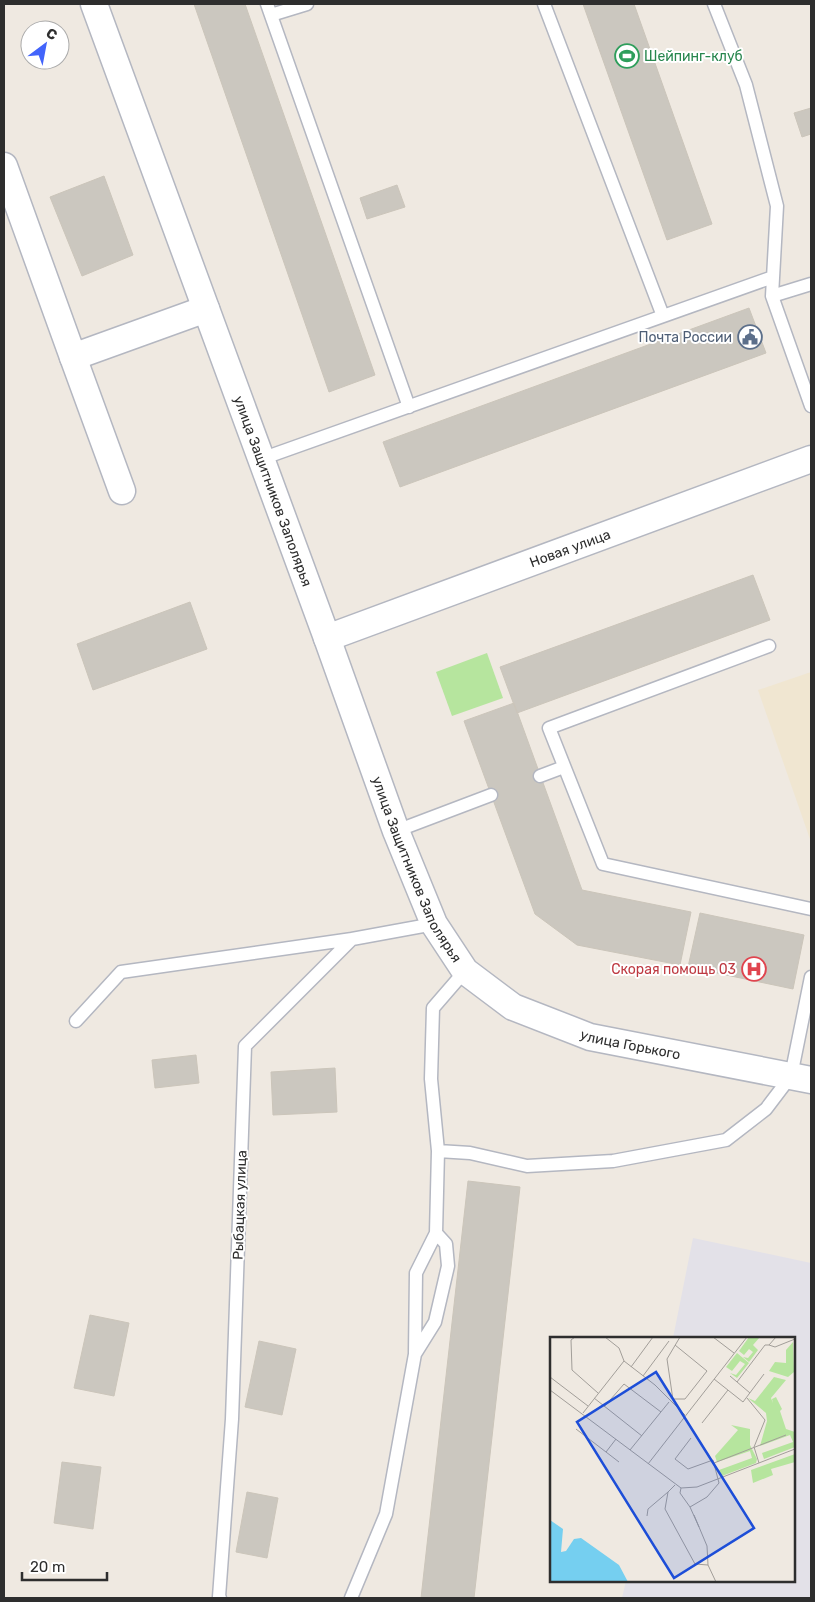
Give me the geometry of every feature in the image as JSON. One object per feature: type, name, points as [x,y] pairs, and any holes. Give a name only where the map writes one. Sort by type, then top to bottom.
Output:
[{"type":"street","name":"улица Защитников Заполярья","points":[[94,4],[396,831],[434,924],[464,971]]},
{"type":"street","points":[[4,166],[122,491]]},
{"type":"street","points":[[73,357],[206,308]]},
{"type":"street","name":"Новая улица","points":[[327,638],[811,459]]},
{"type":"street","name":"улица Горького","points":[[464,971],[513,1007],[590,1037],[801,1078]]},
{"type":"lane","points":[[307,4],[269,9],[409,407]]},
{"type":"lane","points":[[544,4],[663,316]]},
{"type":"lane","points":[[714,4],[746,85],[777,206],[772,296],[811,406]]},
{"type":"lane","points":[[261,459],[773,277]]},
{"type":"lane","points":[[772,296],[811,284]]},
{"type":"lane","points":[[769,646],[549,728],[603,864],[811,909]]},
{"type":"lane","points":[[540,776],[564,767]]},
{"type":"lane","points":[[396,831],[491,795]]},
{"type":"lane","points":[[76,1021],[121,972],[352,939],[434,924]]},
{"type":"lane","name":"Рыбацкая улица","points":[[220,1598],[232,1419],[245,1046],[352,939]]},
{"type":"lane","points":[[351,1598],[386,1514],[415,1354],[416,1273],[436,1233],[438,1150],[431,1079],[433,1008],[464,971]]},
{"type":"lane","points":[[438,1150],[470,1153],[528,1166],[613,1161],[726,1140],[766,1110],[801,1078],[811,978]]},
{"type":"lane","points":[[415,1354],[435,1322],[448,1266],[446,1244],[436,1233]]},
{"type":"shaded area","points":[[811,672],[811,842],[758,690]]},
{"type":"shaded area","points":[[693,1238],[811,1263],[811,1598],[622,1598],[626,1582],[795,1582],[795,1337],[673,1337]]},
{"type":"green space","points":[[487,653],[503,698],[452,716],[436,672]]},
{"type":"building","points":[[194,4],[245,4],[375,375],[329,392]]},
{"type":"building","points":[[583,4],[634,4],[712,224],[667,240]]},
{"type":"building","points":[[811,108],[811,134],[802,137],[794,113]]},
{"type":"building","points":[[104,176],[133,255],[82,276],[50,197]]},
{"type":"building","points":[[397,185],[405,207],[367,219],[360,198]]},
{"type":"building","points":[[749,308],[766,353],[400,487],[383,442]]},
{"type":"building","points":[[753,575],[770,620],[517,713],[500,667]]},
{"type":"building","points":[[190,602],[207,649],[93,690],[77,644]]},
{"type":"building","points":[[514,703],[582,890],[691,912],[680,965],[577,945],[535,914],[464,721]]},
{"type":"building","points":[[700,913],[804,935],[793,989],[688,967]]},
{"type":"building","points":[[196,1055],[199,1083],[155,1088],[152,1060]]},
{"type":"building","points":[[335,1068],[337,1112],[273,1115],[271,1072]]},
{"type":"building","points":[[468,1181],[520,1187],[474,1598],[421,1598]]},
{"type":"building","points":[[90,1315],[129,1323],[114,1396],[74,1388]]},
{"type":"building","points":[[259,1341],[296,1349],[282,1415],[245,1407]]},
{"type":"building","points":[[62,1462],[101,1467],[93,1529],[54,1523]]},
{"type":"building","points":[[247,1492],[278,1498],[267,1558],[236,1552]]},
{"type":"place","name":"Шейпинг-клуб","points":[[627,56]]},
{"type":"place","name":"Почта России","points":[[750,337]]},
{"type":"place","name":"Скорая помощь 03","points":[[754,969]]}]
